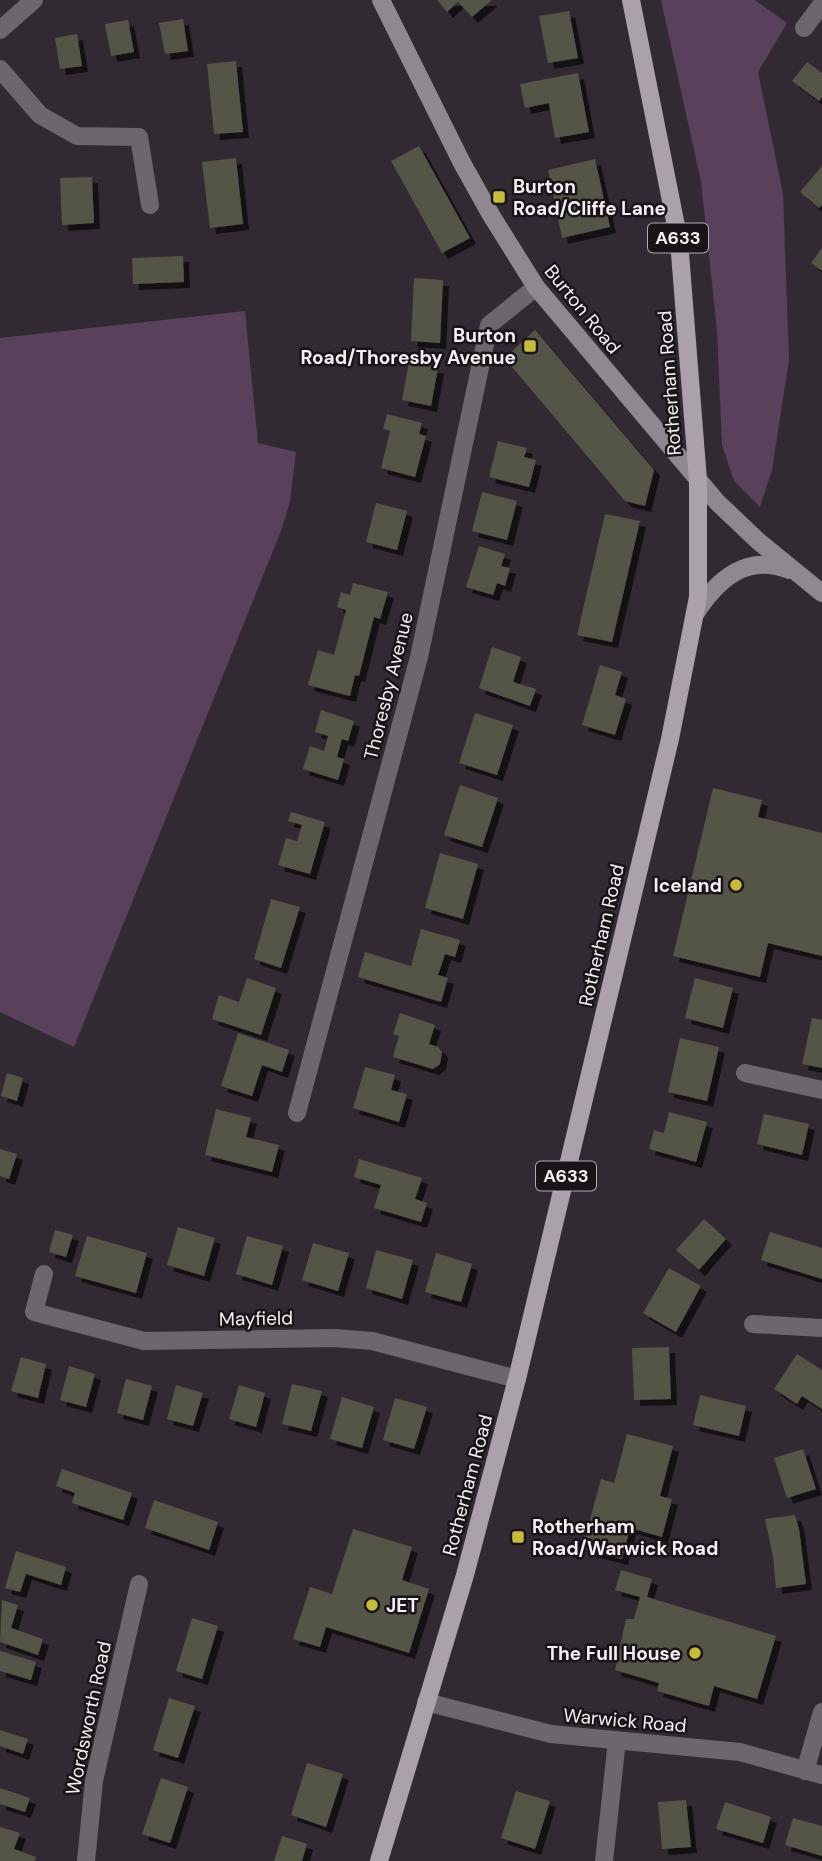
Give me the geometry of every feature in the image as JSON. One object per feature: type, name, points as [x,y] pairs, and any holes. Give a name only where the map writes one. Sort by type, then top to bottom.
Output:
[{"type":"main road","name":"Rotherham Road","points":[[379,1861],[465,1575],[517,1379],[670,739],[695,614],[699,565],[698,480],[679,241],[631,0]]},
{"type":"street","points":[[0,30],[34,0]]},
{"type":"street","name":"Burton Road","points":[[383,1],[462,163],[536,287],[698,480],[751,535],[822,593]]},
{"type":"street","points":[[804,28],[822,4]]},
{"type":"street","points":[[0,69],[40,115],[77,136],[139,137],[150,205]]},
{"type":"street","name":"Thoresby Avenue","points":[[297,1113],[419,657],[489,325],[536,287]]},
{"type":"street","points":[[695,614],[719,582],[746,567],[779,566],[799,574]]},
{"type":"street","points":[[745,1073],[822,1090]]},
{"type":"street","name":"Mayfield","points":[[44,1273],[34,1311],[144,1341],[334,1338],[372,1340],[517,1379]]},
{"type":"street","points":[[753,1324],[822,1328]]},
{"type":"street","name":"Wordsworth Road","points":[[86,1861],[93,1781],[139,1584]]},
{"type":"street","name":"Warwick Road","points":[[426,1702],[551,1734],[740,1752],[814,1773]]},
{"type":"street","points":[[814,1773],[822,1712]]},
{"type":"street","points":[[604,1861],[617,1740]]},
{"type":"shaded area","points":[[661,0],[755,0],[787,23],[758,72],[783,194],[789,360],[772,470],[760,507],[734,481],[722,445],[717,330],[701,182]]},
{"type":"shaded area","points":[[245,311],[258,443],[296,452],[290,501],[281,531],[74,1047],[0,1012],[0,338]]},
{"type":"building","points":[[437,0],[492,0],[472,17],[458,2],[447,12]]},
{"type":"building","points":[[569,11],[578,58],[548,63],[539,16]]},
{"type":"building","points":[[183,19],[188,51],[165,54],[159,23]]},
{"type":"building","points":[[128,20],[134,52],[111,56],[105,24]]},
{"type":"building","points":[[77,34],[82,66],[60,69],[55,38]]},
{"type":"building","points":[[236,61],[243,132],[214,134],[207,64]]},
{"type":"building","points":[[807,62],[822,73],[822,97],[819,101],[792,81]]},
{"type":"building","points":[[578,73],[589,132],[555,138],[549,103],[525,108],[520,84]]},
{"type":"building","points":[[419,146],[470,238],[442,253],[391,161]]},
{"type":"building","points":[[236,158],[243,224],[210,228],[202,162]]},
{"type":"building","points":[[595,159],[610,227],[562,238],[548,170]]},
{"type":"building","points":[[822,166],[822,205],[819,208],[800,192]]},
{"type":"building","points":[[92,177],[94,223],[62,225],[60,178]]},
{"type":"building","points":[[822,248],[822,271],[811,263]]},
{"type":"building","points":[[183,256],[184,282],[133,284],[132,258]]},
{"type":"building","points":[[414,278],[443,280],[440,343],[411,341]]},
{"type":"building","points":[[535,330],[654,470],[645,506],[625,501],[507,361],[509,354]]},
{"type":"building","points":[[409,362],[438,368],[431,406],[402,400]]},
{"type":"building","points":[[387,414],[422,423],[419,434],[426,436],[415,477],[381,468],[390,431],[383,429]]},
{"type":"building","points":[[498,441],[527,448],[524,457],[536,460],[529,487],[489,477]]},
{"type":"building","points":[[482,492],[517,501],[507,540],[472,531]]},
{"type":"building","points":[[376,503],[407,511],[397,550],[366,542]]},
{"type":"building","points":[[605,514],[640,521],[612,642],[577,635]]},
{"type":"building","points":[[479,546],[505,554],[501,566],[510,568],[505,586],[497,583],[493,595],[466,587]]},
{"type":"building","points":[[353,583],[388,592],[380,619],[374,617],[359,676],[355,675],[350,696],[308,685],[318,650],[334,655],[346,610],[337,607],[341,592],[350,595]]},
{"type":"building","points":[[492,647],[521,657],[513,682],[536,689],[530,706],[479,688]]},
{"type":"building","points":[[600,665],[622,672],[615,695],[626,699],[615,735],[582,725]]},
{"type":"building","points":[[321,710],[354,721],[348,741],[342,739],[337,757],[344,759],[338,780],[303,769],[310,746],[324,751],[328,736],[315,732]]},
{"type":"building","points":[[475,713],[513,725],[497,775],[459,763]]},
{"type":"building","points":[[460,785],[498,798],[482,847],[444,835]]},
{"type":"building","name":"Iceland","points":[[713,788],[762,800],[758,817],[822,833],[822,956],[768,943],[760,977],[673,956]]},
{"type":"building","points":[[291,812],[325,822],[310,874],[278,865],[286,838],[297,841],[302,825],[288,821]]},
{"type":"building","points":[[440,853],[478,864],[463,919],[425,908]]},
{"type":"building","points":[[271,899],[300,907],[281,968],[254,959]]},
{"type":"building","points":[[421,929],[460,940],[455,957],[445,954],[438,975],[448,978],[441,1002],[358,977],[365,952],[411,966]]},
{"type":"building","points":[[247,978],[276,988],[261,1035],[212,1019],[219,995],[239,1002]]},
{"type":"building","points":[[695,978],[733,988],[723,1028],[685,1018]]},
{"type":"building","points":[[400,1013],[435,1025],[429,1044],[438,1047],[442,1052],[440,1064],[433,1069],[393,1057],[399,1036],[393,1034]]},
{"type":"building","points":[[812,1018],[822,1020],[822,1068],[802,1064]]},
{"type":"building","points":[[238,1033],[289,1050],[282,1072],[262,1065],[252,1096],[221,1086]]},
{"type":"building","points":[[680,1038],[719,1047],[707,1101],[668,1092]]},
{"type":"building","points":[[365,1067],[395,1075],[391,1090],[407,1094],[399,1122],[353,1108]]},
{"type":"building","points":[[7,1073],[23,1078],[17,1101],[1,1096]]},
{"type":"building","points":[[216,1109],[251,1118],[246,1137],[279,1145],[272,1172],[205,1155]]},
{"type":"building","points":[[669,1112],[707,1122],[696,1162],[649,1149],[654,1130],[664,1133]]},
{"type":"building","points":[[764,1114],[809,1124],[802,1155],[757,1144]]},
{"type":"building","points":[[0,1149],[17,1154],[9,1179],[0,1176]]},
{"type":"building","points":[[359,1159],[422,1178],[415,1199],[427,1203],[421,1222],[374,1208],[381,1185],[354,1177]]},
{"type":"building","points":[[704,1219],[726,1239],[699,1270],[676,1250]]},
{"type":"building","points":[[178,1227],[215,1238],[204,1276],[167,1265]]},
{"type":"building","points":[[55,1230],[73,1235],[66,1257],[49,1252]]},
{"type":"building","points":[[770,1232],[822,1248],[822,1279],[761,1260]]},
{"type":"building","points":[[87,1236],[147,1253],[136,1293],[75,1276]]},
{"type":"building","points":[[247,1236],[283,1246],[272,1285],[236,1274]]},
{"type":"building","points":[[313,1243],[349,1253],[338,1291],[302,1280]]},
{"type":"building","points":[[376,1250],[413,1260],[402,1299],[366,1288]]},
{"type":"building","points":[[436,1253],[472,1264],[461,1302],[425,1292]]},
{"type":"building","points":[[669,1268],[701,1286],[676,1332],[643,1313]]},
{"type":"building","points":[[669,1347],[671,1399],[634,1400],[632,1348]]},
{"type":"building","points":[[797,1354],[822,1370],[822,1409],[802,1396],[797,1404],[774,1389]]},
{"type":"building","points":[[21,1357],[46,1364],[38,1398],[11,1391]]},
{"type":"building","points":[[69,1366],[95,1374],[86,1407],[60,1400]]},
{"type":"building","points":[[126,1379],[152,1386],[143,1420],[117,1413]]},
{"type":"building","points":[[292,1384],[322,1391],[311,1431],[282,1424]]},
{"type":"building","points":[[176,1385],[203,1393],[193,1426],[167,1419]]},
{"type":"building","points":[[239,1385],[265,1393],[256,1427],[229,1419]]},
{"type":"building","points":[[700,1395],[746,1406],[739,1436],[693,1425]]},
{"type":"building","points":[[342,1397],[374,1407],[362,1448],[330,1439]]},
{"type":"building","points":[[395,1398],[427,1407],[414,1449],[383,1440]]},
{"type":"building","points":[[627,1434],[673,1446],[660,1496],[672,1499],[662,1537],[630,1528],[622,1559],[582,1549],[601,1479],[614,1483]]},
{"type":"building","points":[[803,1449],[816,1489],[787,1498],[774,1458]]},
{"type":"building","points":[[62,1469],[132,1493],[123,1520],[72,1503],[75,1493],[56,1486]]},
{"type":"building","points":[[154,1500],[218,1522],[209,1550],[145,1528]]},
{"type":"building","points":[[795,1515],[806,1584],[776,1588],[765,1519]]},
{"type":"building","points":[[353,1529],[412,1547],[402,1580],[429,1589],[409,1653],[326,1627],[320,1647],[293,1639],[310,1587],[332,1594]]},
{"type":"building","points":[[16,1551],[66,1567],[61,1585],[26,1574],[20,1592],[5,1588]]},
{"type":"building","name":"The Full House","points":[[621,1570],[652,1579],[647,1597],[776,1636],[757,1699],[714,1686],[709,1706],[657,1691],[659,1683],[615,1670],[626,1619],[634,1619],[640,1597],[615,1590]]},
{"type":"building","points":[[2,1600],[18,1605],[11,1628],[43,1639],[38,1655],[0,1642]]},
{"type":"building","points":[[192,1618],[218,1626],[202,1679],[176,1671]]},
{"type":"building","points":[[0,1651],[36,1662],[31,1680],[0,1671]]},
{"type":"building","points":[[169,1698],[195,1706],[178,1758],[153,1750]]},
{"type":"building","points":[[0,1730],[28,1739],[23,1754],[0,1746]]},
{"type":"building","points":[[307,1763],[343,1774],[326,1827],[291,1815]]},
{"type":"building","points":[[161,1778],[188,1787],[170,1843],[142,1834]]},
{"type":"building","points":[[0,1788],[30,1798],[25,1812],[0,1804]]},
{"type":"building","points":[[516,1791],[550,1801],[535,1849],[501,1838]]},
{"type":"building","points":[[686,1800],[691,1847],[662,1849],[658,1802]]},
{"type":"building","points":[[725,1802],[771,1817],[763,1843],[716,1829]]},
{"type":"building","points":[[793,1818],[822,1826],[822,1856],[785,1845]]},
{"type":"building","points":[[0,1827],[20,1833],[14,1849],[36,1857],[35,1861],[0,1861]]},
{"type":"building","points":[[282,1836],[307,1844],[302,1861],[274,1861]]},
{"type":"place","name":"Burton Road/Cliffe Lane","points":[[499,197]]},
{"type":"place","name":"Burton Road/Thoresby Avenue","points":[[530,346]]},
{"type":"place","name":"Iceland","points":[[736,885]]},
{"type":"place","name":"Rotherham Road/Warwick Road","points":[[518,1537]]},
{"type":"place","name":"JET","points":[[372,1605]]},
{"type":"place","name":"The Full House","points":[[695,1653]]}]
